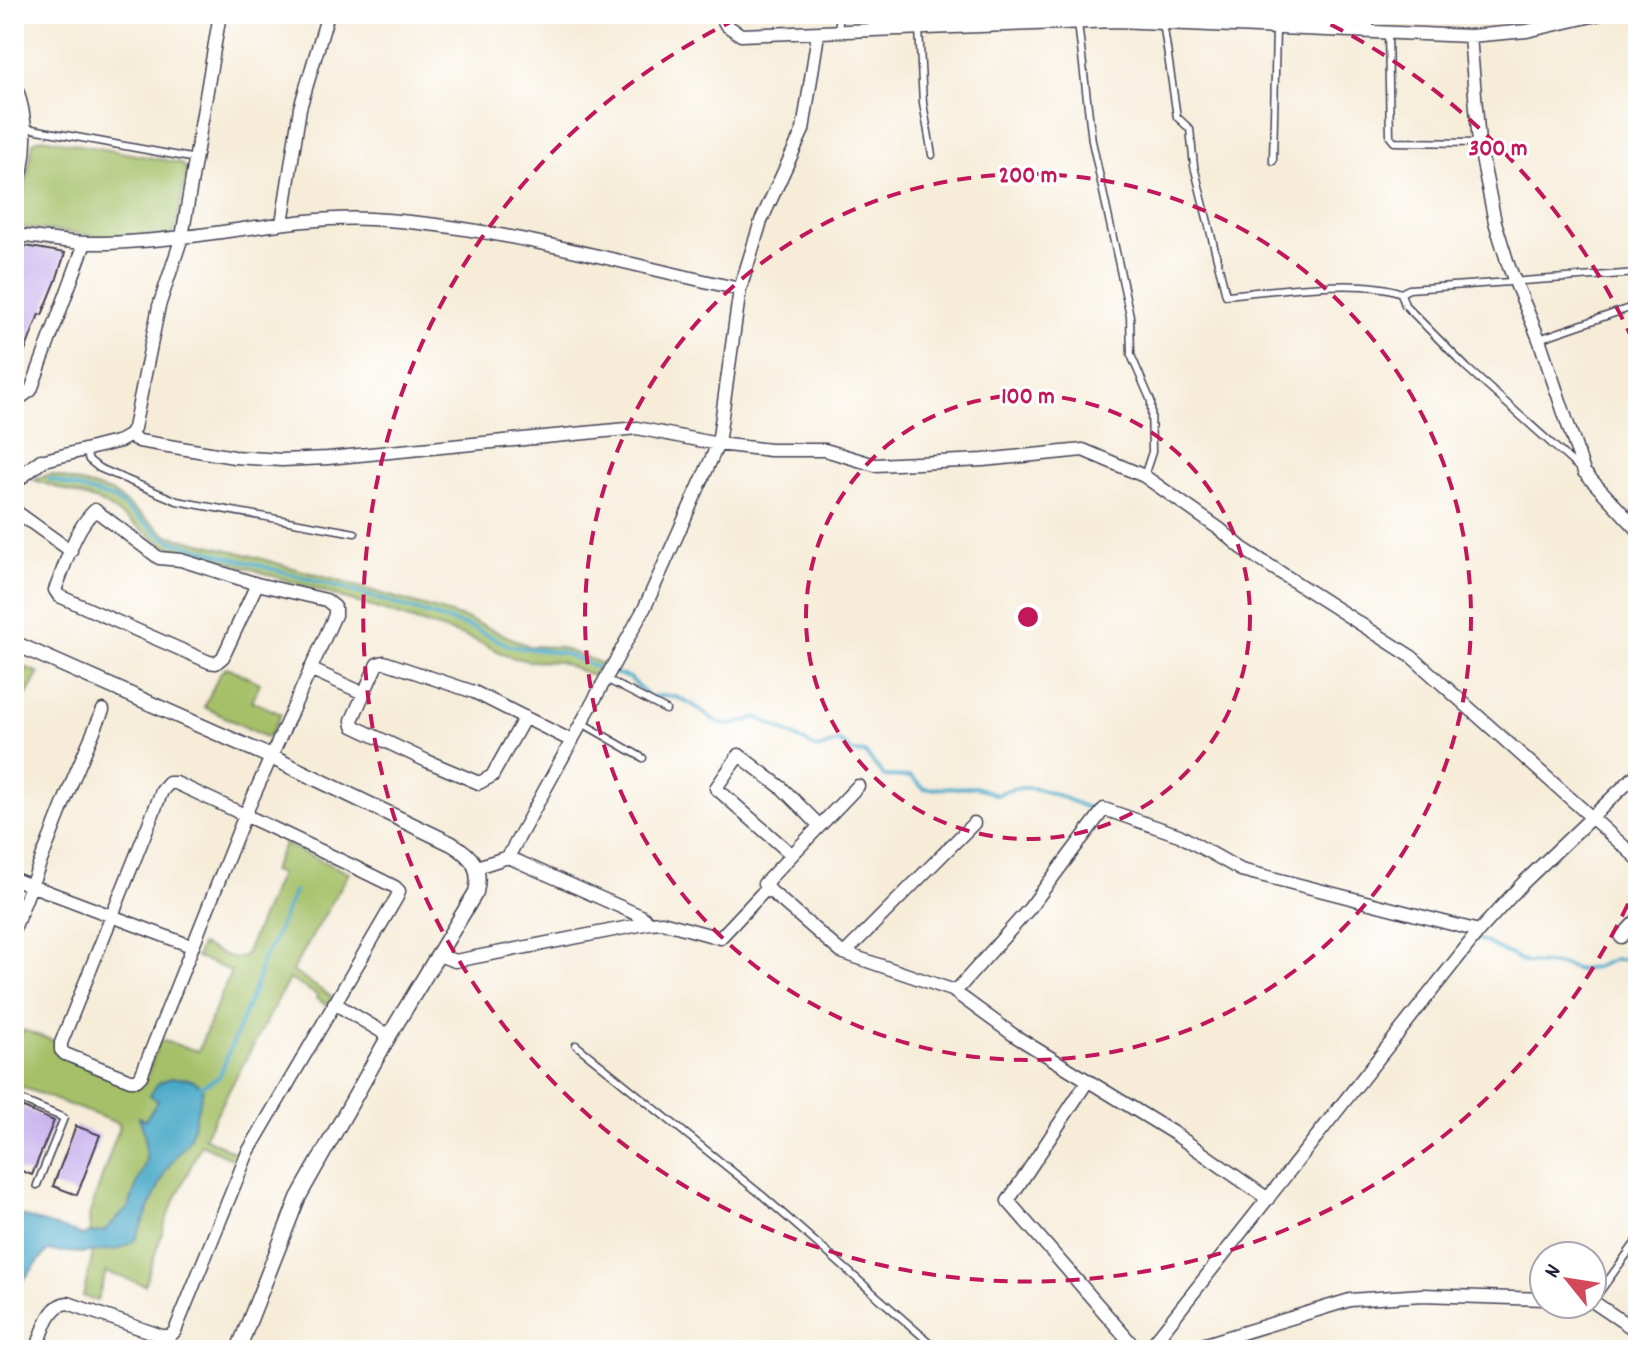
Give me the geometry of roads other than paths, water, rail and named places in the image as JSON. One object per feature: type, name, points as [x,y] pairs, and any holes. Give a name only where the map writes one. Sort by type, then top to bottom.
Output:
[{"type":"street","points":[[14,482],[41,461],[129,436],[138,415],[159,306],[182,237],[220,14]]},
{"type":"street","points":[[282,223],[300,108],[328,14]]},
{"type":"street","points":[[720,14],[726,25],[741,35],[1168,19],[1470,36],[1527,31],[1601,14]]},
{"type":"street","points":[[1367,14],[1367,31]]},
{"type":"street","points":[[508,857],[645,607],[718,444],[740,289],[761,221],[803,130],[818,34]]},
{"type":"street","points":[[1470,36],[1479,143],[1495,222],[1584,472],[1638,530]]},
{"type":"street","points":[[14,82],[27,128],[24,170],[14,198]]},
{"type":"street","points":[[14,235],[85,243],[182,237],[282,223],[371,219],[433,225],[544,245],[740,289]]},
{"type":"street","points":[[14,402],[31,390],[85,243]]},
{"type":"street","points":[[129,436],[139,441],[234,457],[282,460],[637,428],[718,444],[770,450],[825,450],[875,465],[983,460],[1083,450],[1144,476],[1242,548],[1412,657],[1638,859]]},
{"type":"street","points":[[14,510],[71,551]]},
{"type":"street","points":[[36,1350],[59,1304],[68,1303],[162,1336],[170,1336],[175,1331],[248,1152],[399,891],[336,857],[245,815],[176,783],[169,783],[162,791],[110,917],[61,1043],[61,1050],[130,1080],[141,1076],[245,815],[335,615],[335,607],[326,600],[257,584],[181,560],[152,555],[108,517],[95,510],[86,518],[71,551],[55,590],[59,596],[209,662],[216,663],[223,657],[257,584]]},
{"type":"street","points":[[14,643],[271,757],[452,844],[472,858],[477,867],[479,881],[476,892],[389,1036],[298,1198],[238,1350]]},
{"type":"street","points":[[525,717],[492,776],[479,783],[353,726],[353,715],[377,664],[384,662],[474,692],[525,717],[572,741]]},
{"type":"street","points":[[310,669],[363,693]]},
{"type":"street","points":[[14,929],[103,710]]},
{"type":"street","points":[[792,855],[716,788],[739,755],[782,788],[820,826]]},
{"type":"street","points":[[1148,1350],[1479,931],[1523,883],[1638,773]]},
{"type":"street","points":[[858,786],[764,884],[767,888],[845,953],[955,992],[1015,1036],[1175,1134],[1268,1199]]},
{"type":"street","points":[[955,992],[1029,909],[1104,809],[1179,835],[1241,870],[1479,931]]},
{"type":"street","points":[[845,953],[974,823]]},
{"type":"street","points":[[477,867],[508,857],[641,916],[650,923]]},
{"type":"street","points":[[14,879],[191,946]]},
{"type":"street","points":[[438,955],[455,961],[662,922],[720,938],[767,888]]},
{"type":"street","points":[[1621,937],[1638,919]]},
{"type":"street","points":[[334,1003],[389,1036]]},
{"type":"street","points":[[1087,1082],[1008,1201],[1137,1350]]},
{"type":"street","points":[[1186,1350],[1350,1300],[1422,1295],[1528,1298]]},
{"type":"street","points":[[1608,1311],[1638,1332]]},
{"type":"street","points":[[14,1346],[26,1350]]},
{"type":"lane","points":[[838,32],[840,14]]},
{"type":"lane","points":[[1168,19],[1177,117],[1190,129],[1194,166],[1226,295],[1293,288],[1368,286],[1401,293],[1409,289],[1638,273]]},
{"type":"lane","points":[[1078,23],[1092,141],[1130,316],[1131,355],[1151,401],[1152,452],[1144,476]]},
{"type":"lane","points":[[1273,161],[1276,26]]},
{"type":"lane","points":[[919,28],[923,103],[932,155]]},
{"type":"lane","points":[[1388,32],[1390,137],[1394,142],[1479,143]]},
{"type":"lane","points":[[27,128],[196,159]]},
{"type":"lane","points":[[1401,293],[1405,305],[1467,368],[1584,472]]},
{"type":"lane","points":[[1539,339],[1638,305]]},
{"type":"lane","points":[[85,448],[89,460],[99,468],[177,501],[355,533]]},
{"type":"lane","points":[[606,679],[666,710]]},
{"type":"lane","points":[[582,723],[643,758]]},
{"type":"lane","points":[[576,1045],[763,1196],[938,1350]]},
{"type":"lane","points":[[14,1097],[64,1118],[37,1185]]},
{"type":"lane","points":[[1608,1280],[1638,1239]]},
{"type":"water","points":[[171,1078],[193,1080],[203,1089],[190,1138],[166,1170],[135,1240],[120,1249],[82,1253],[47,1251],[14,1292],[14,1213],[83,1235],[104,1231],[128,1208],[146,1160],[144,1132],[139,1117],[145,1120],[158,1101],[150,1095],[158,1083]]},
{"type":"waterway","points":[[49,479],[114,499],[172,541],[473,628],[510,646],[562,653],[630,678],[649,697],[681,699],[721,724],[741,723],[757,717],[818,749],[839,741],[853,752],[865,753],[884,776],[911,777],[924,789],[976,787],[997,795],[1022,788],[1035,789],[1099,812]]},
{"type":"waterway","points":[[201,1086],[219,1077],[259,977],[262,960],[273,942],[294,891]]},
{"type":"waterway","points":[[1477,938],[1527,963],[1563,965],[1579,970],[1615,959],[1638,960]]}]
